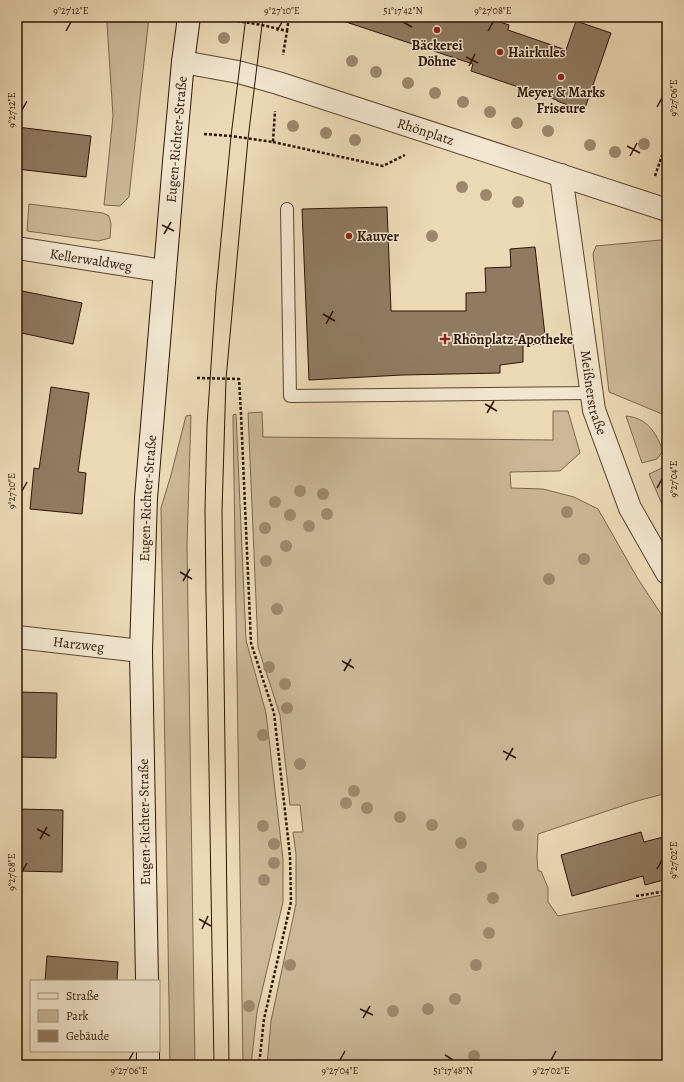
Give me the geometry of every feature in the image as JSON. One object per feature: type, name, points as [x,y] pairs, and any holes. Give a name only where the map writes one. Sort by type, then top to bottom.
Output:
[{"type":"street","name":"Eugen-Richter-Straße","points":[[147,980],[141,651],[146,498],[164,271],[183,62],[189,17]]},
{"type":"street","name":"Rhönplatz","points":[[183,62],[238,72],[278,82],[667,210]]},
{"type":"street","name":"Meißnerstraße","points":[[561,175],[594,410],[630,508],[667,572]]},
{"type":"street","name":"Kellerwaldweg","points":[[17,248],[164,271]]},
{"type":"street","name":"Harzweg","points":[[17,637],[141,651]]},
{"type":"street","points":[[148,1052],[148,1065]]},
{"type":"lane","points":[[287,209],[290,396],[592,392]]},
{"type":"path","points":[[287,32],[289,17]]},
{"type":"path","points":[[646,203],[667,141]]},
{"type":"path","points":[[273,142],[383,166],[408,154]]},
{"type":"path","points":[[197,378],[239,379],[242,414],[251,643],[274,713],[290,856],[291,902],[264,1019],[259,1065]]},
{"type":"path","points":[[636,896],[667,891]]},
{"type":"green space","points":[[108,17],[149,17],[129,197],[120,206],[104,205],[113,116],[107,23]]},
{"type":"green space","points":[[29,204],[103,213],[109,216],[111,224],[110,238],[98,241],[27,231]]},
{"type":"green space","points":[[661,240],[667,242],[667,416],[609,392],[593,254],[596,246]]},
{"type":"green space","points":[[553,411],[568,411],[580,453],[560,471],[510,472],[511,488],[543,489],[574,497],[598,509],[638,579],[667,623],[667,793],[637,801],[538,834],[538,871],[541,871],[548,888],[548,902],[558,916],[667,894],[667,1065],[267,1065],[271,1021],[296,904],[296,854],[293,832],[303,832],[300,805],[290,805],[280,715],[258,647],[248,413],[262,412],[263,437],[553,440]]},
{"type":"green space","points":[[236,414],[246,640],[266,713],[283,859],[283,902],[257,1012],[251,1065],[243,1065],[233,415]]},
{"type":"green space","points":[[191,415],[187,545],[195,1065],[170,1065],[161,508],[186,416]]},
{"type":"green space","points":[[626,416],[640,420],[654,432],[663,451],[657,459],[642,463]]},
{"type":"green space","points":[[667,463],[667,516],[649,474],[662,468]]},
{"type":"building","points":[[347,17],[485,17],[509,25],[508,30],[566,50],[576,21],[611,33],[584,111],[557,100],[471,71],[473,64],[346,22]]},
{"type":"building","points":[[17,127],[91,136],[86,177],[17,169]]},
{"type":"building","points":[[387,207],[391,311],[466,311],[466,293],[486,292],[485,268],[511,267],[510,249],[535,247],[546,344],[523,345],[523,362],[500,365],[500,373],[402,375],[309,380],[302,209]]},
{"type":"building","points":[[17,290],[82,303],[73,344],[17,332]]},
{"type":"building","points":[[51,387],[89,393],[78,472],[86,473],[82,514],[30,509],[34,468],[39,469]]},
{"type":"building","points":[[17,692],[57,693],[56,758],[17,757]]},
{"type":"building","points":[[17,809],[63,810],[62,872],[17,871]]},
{"type":"building","points":[[641,832],[644,842],[667,836],[667,879],[645,885],[643,876],[572,896],[561,855]]},
{"type":"building","points":[[47,956],[118,962],[117,980],[45,980]]},
{"type":"tram line","points":[[214,1065],[205,510],[207,425],[216,292],[231,136],[246,17]]},
{"type":"tram line","points":[[229,1065],[222,512],[226,379],[248,139],[263,17]]},
{"type":"place","name":"Bäckerei Döhne","points":[[437,30]]},
{"type":"place","name":"Hairkules","points":[[500,52]]},
{"type":"place","name":"Meyer & Marks Friseure","points":[[561,77]]},
{"type":"place","name":"Kauver","points":[[349,236]]},
{"type":"place","name":"Rhönplatz-Apotheke","points":[[445,339]]}]
